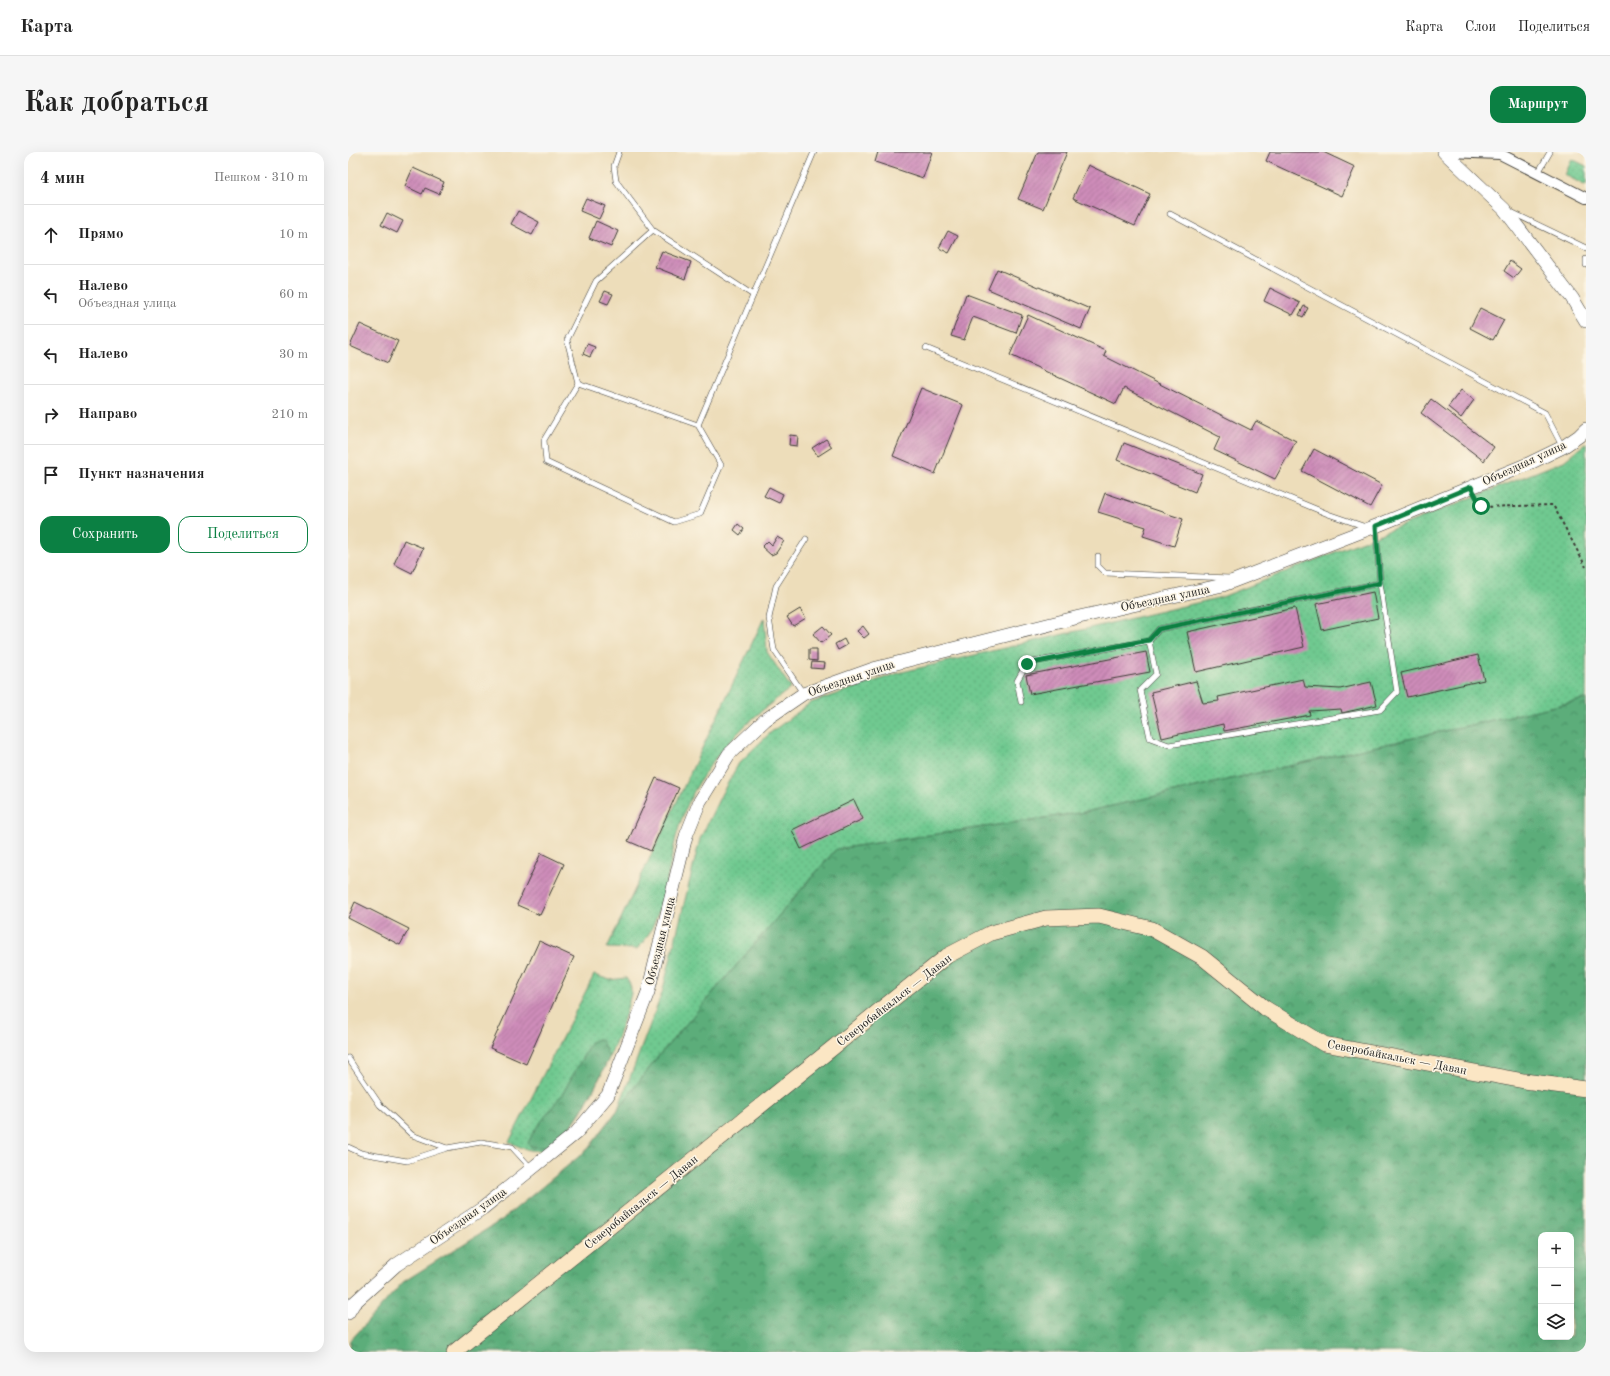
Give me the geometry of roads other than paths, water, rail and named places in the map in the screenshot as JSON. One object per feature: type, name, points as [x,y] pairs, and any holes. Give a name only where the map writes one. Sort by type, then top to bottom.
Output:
[{"type":"main road","name":"Северобайкальск — Даван","points":[[454,1352],[948,956],[992,933],[1046,918],[1099,916],[1152,930],[1202,957],[1265,1008],[1324,1044],[1516,1080],[1586,1089]]},
{"type":"street","points":[[1444,152],[1504,209],[1572,298],[1586,321]]},
{"type":"street","points":[[1448,152],[1500,154],[1586,198]]},
{"type":"street","name":"Объездная улица","points":[[348,1313],[354,1303],[396,1265],[483,1208],[576,1133],[608,1095],[648,992],[686,836],[700,801],[729,754],[765,720],[803,694],[873,669],[1079,617],[1223,585],[1374,527],[1471,487],[1563,447],[1586,429]]},
{"type":"lane","points":[[620,152],[614,166],[616,181],[653,230],[753,295]]},
{"type":"lane","points":[[698,425],[814,152]]},
{"type":"lane","points":[[1538,173],[1550,152]]},
{"type":"lane","points":[[1504,209],[1586,248]]},
{"type":"lane","points":[[1170,214],[1545,413],[1563,447]]},
{"type":"lane","points":[[578,383],[698,425],[721,465],[700,514],[674,522],[546,462],[544,440],[578,383],[567,340],[570,333],[596,281],[653,230]]},
{"type":"lane","points":[[1586,259],[1586,265]]},
{"type":"lane","points":[[926,348],[1328,514],[1374,527],[1380,583],[1397,692],[1380,710],[1169,745],[1150,738],[1140,690],[1156,674],[1149,640]]},
{"type":"lane","points":[[803,694],[774,650],[769,618],[776,586],[806,539]]},
{"type":"lane","points":[[1098,556],[1098,566],[1105,573],[1241,578]]},
{"type":"lane","points":[[1021,702],[1017,681],[1027,664],[1149,640],[1159,629],[1380,583]]},
{"type":"lane","points":[[348,1058],[380,1105],[412,1135],[447,1148]]},
{"type":"lane","points":[[348,1147],[361,1153],[407,1161],[447,1148],[481,1142],[512,1147],[532,1169]]}]
